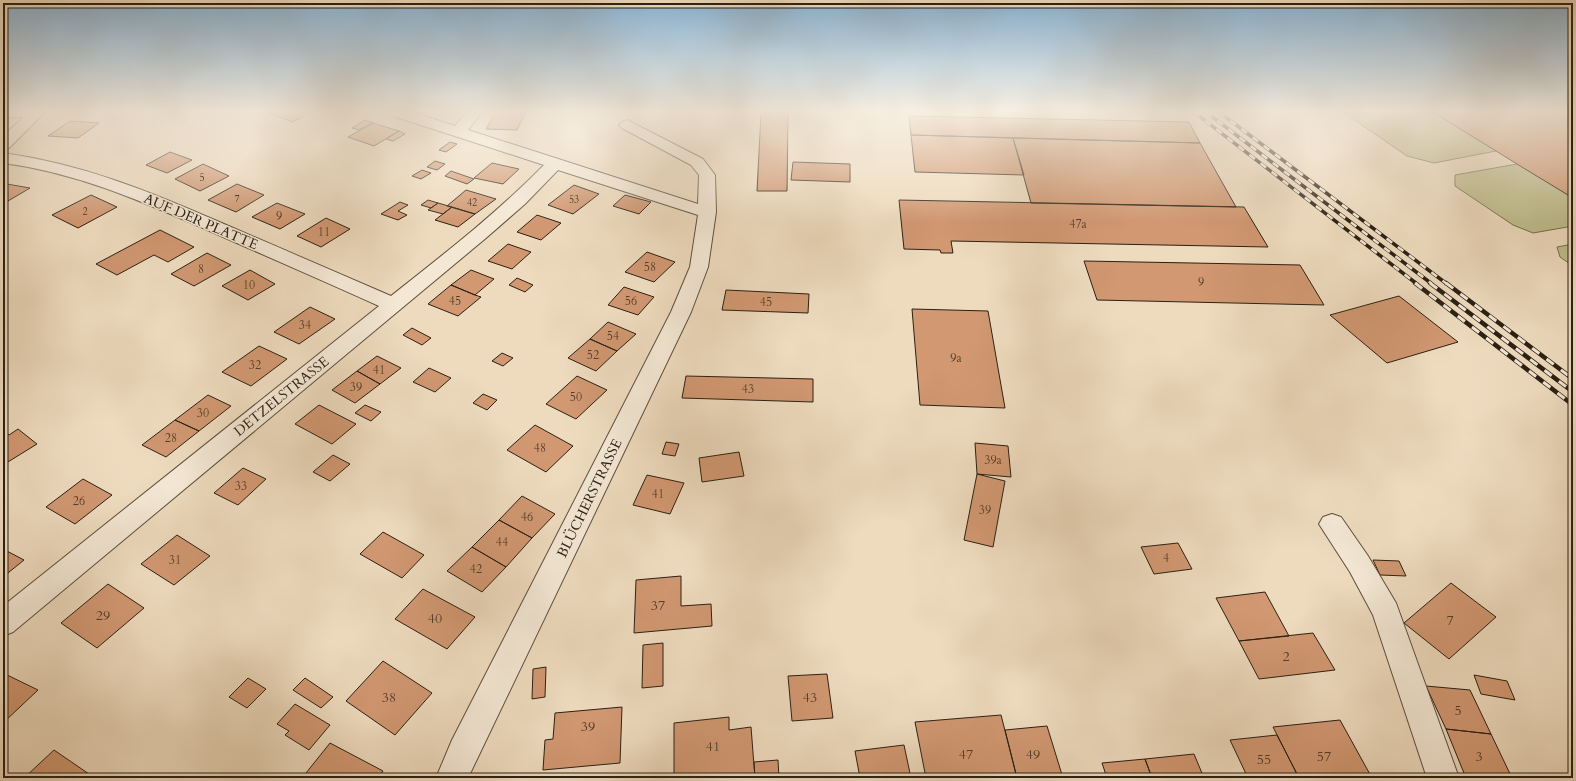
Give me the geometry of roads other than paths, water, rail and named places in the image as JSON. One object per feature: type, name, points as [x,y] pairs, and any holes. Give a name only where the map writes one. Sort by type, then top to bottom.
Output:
[{"type":"street","points":[[507,148],[708,212]]},
{"type":"street","name":"BLÜCHERSTRASSE","points":[[452,778],[463,752],[682,312],[699,267],[708,212],[707,175],[697,162],[672,148]]},
{"type":"street","name":"AUF DER PLATTE","points":[[3,158],[59,167],[92,176],[186,214],[393,304]]},
{"type":"street","name":"DETZELSTRASSE","points":[[3,622],[486,229],[519,200],[554,164]]},
{"type":"street","points":[[1332,524],[1359,564],[1386,612],[1443,778]]},
{"type":"railway","points":[[1241,148],[1417,284]]},
{"type":"railway","points":[[1254,148],[1432,284]]},
{"type":"railway","points":[[1267,148],[1447,284]]},
{"type":"railway","points":[[1415,283],[1573,405]]},
{"type":"railway","points":[[1430,283],[1573,392]]},
{"type":"railway","points":[[1446,283],[1573,379]]}]
